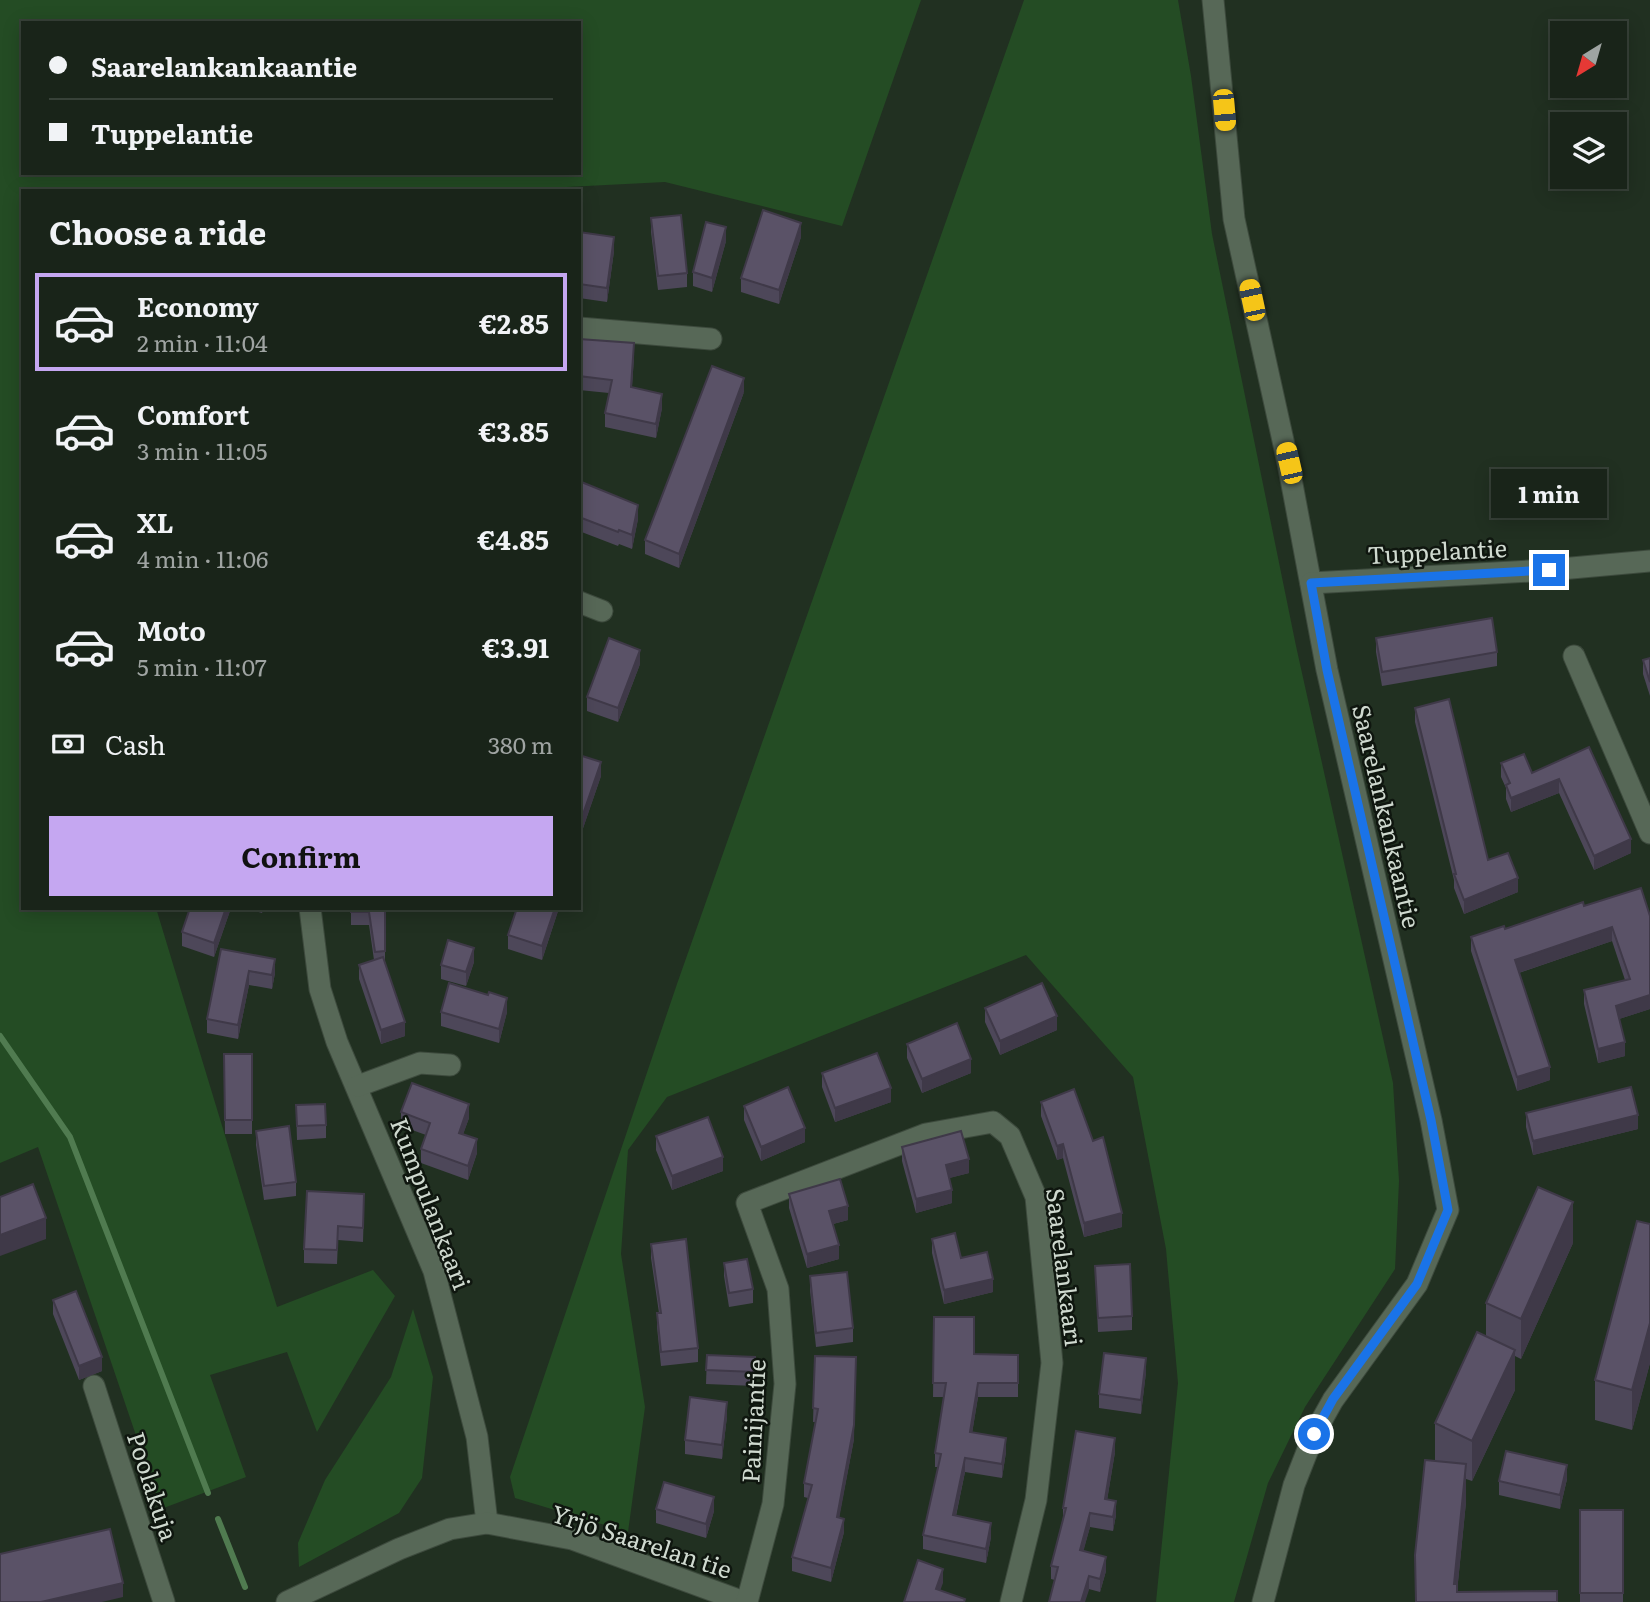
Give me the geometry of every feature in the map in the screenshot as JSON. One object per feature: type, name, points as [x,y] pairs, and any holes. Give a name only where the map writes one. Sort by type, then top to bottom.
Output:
[{"type":"street","name":"Saarelankankaantie","points":[[1213,0],[1234,219],[1289,463],[1327,670],[1431,1120],[1448,1210],[1417,1284],[1333,1399],[1314,1434],[1294,1485],[1263,1602]]},
{"type":"street","points":[[581,328],[711,339]]},
{"type":"street","name":"Tuppelantie","points":[[1311,583],[1549,570],[1650,561]]},
{"type":"street","points":[[581,604],[602,611]]},
{"type":"street","points":[[1574,656],[1650,833]]},
{"type":"street","name":"Kumpulankaari","points":[[310,910],[320,989],[337,1042],[434,1271],[477,1437],[487,1523]]},
{"type":"street","points":[[358,1087],[420,1063],[450,1065]]},
{"type":"street","name":"Saarelankaari","points":[[747,1203],[926,1134],[993,1122],[1010,1136],[1035,1197],[1052,1363],[1036,1500],[1011,1602]]},
{"type":"street","name":"Painijantie","points":[[746,1602],[773,1504],[785,1384],[778,1289],[747,1203]]},
{"type":"street","name":"Poolakuja","points":[[94,1386],[164,1602]]},
{"type":"street","name":"Yrjö Saarelan tie","points":[[287,1602],[327,1594],[399,1549],[450,1529],[487,1523],[572,1539],[746,1602]]},
{"type":"green space","points":[[0,0],[921,0],[842,226],[665,182],[526,189],[21,189],[21,910],[157,910],[277,1307],[373,1270],[395,1296],[317,1432],[287,1352],[210,1375],[246,1477],[161,1509],[38,1147],[0,1163]]},
{"type":"green space","points":[[1024,0],[1178,0],[1212,234],[1296,646],[1393,1083],[1399,1181],[1395,1269],[1305,1407],[1268,1483],[1234,1602],[1156,1602],[1178,1383],[1166,1249],[1133,1077],[1026,955],[667,1097],[628,1150],[621,1254],[645,1407],[628,1532],[515,1498],[510,1477],[677,984]]},
{"type":"green space","points":[[413,1309],[433,1377],[422,1478],[399,1513],[299,1567],[298,1543],[325,1480],[391,1377]]},
{"type":"building","points":[[763,210],[801,223],[779,290],[741,278]]},
{"type":"building","points":[[681,215],[687,273],[658,276],[651,218]]},
{"type":"building","points":[[706,222],[726,227],[712,278],[693,272]]},
{"type":"building","points":[[581,232],[614,237],[607,288],[581,284]]},
{"type":"building","points":[[581,339],[634,343],[631,387],[662,394],[656,424],[605,413],[612,380],[581,376]]},
{"type":"building","points":[[712,366],[744,378],[679,554],[645,540]]},
{"type":"building","points":[[581,482],[638,505],[632,535],[619,530],[618,532],[581,518]]},
{"type":"building","points":[[1492,618],[1497,652],[1382,672],[1376,638]]},
{"type":"building","points":[[609,638],[640,650],[618,708],[587,697]]},
{"type":"building","points":[[1650,658],[1650,682],[1643,660]]},
{"type":"building","points":[[1449,699],[1488,860],[1508,853],[1518,878],[1464,900],[1454,874],[1415,708]]},
{"type":"building","points":[[1589,747],[1631,839],[1594,856],[1559,779],[1511,798],[1506,785],[1510,783],[1501,763],[1524,754],[1532,773]]},
{"type":"building","points":[[581,756],[601,762],[581,820]]},
{"type":"building","points":[[1641,888],[1650,916],[1650,995],[1616,1006],[1625,1042],[1598,1049],[1584,990],[1630,979],[1612,927],[1515,960],[1550,1067],[1517,1077],[1471,937],[1504,926],[1505,929],[1583,902],[1584,906]]},
{"type":"building","points":[[189,910],[225,910],[214,943],[182,932]]},
{"type":"building","points":[[385,910],[385,951],[375,952],[369,912],[351,912]]},
{"type":"building","points":[[516,910],[554,910],[542,946],[508,935]]},
{"type":"building","points":[[448,940],[474,948],[466,972],[441,965]]},
{"type":"building","points":[[221,949],[275,959],[272,975],[249,971],[238,1025],[207,1019]]},
{"type":"building","points":[[383,957],[405,1022],[381,1030],[359,965]]},
{"type":"building","points":[[449,983],[507,998],[499,1029],[441,1012]]},
{"type":"building","points":[[1042,983],[1057,1016],[1000,1041],[985,1008]]},
{"type":"building","points":[[957,1023],[971,1059],[922,1079],[907,1044]]},
{"type":"building","points":[[877,1053],[891,1088],[835,1108],[822,1073]]},
{"type":"building","points":[[224,1054],[252,1054],[252,1120],[225,1120]]},
{"type":"building","points":[[412,1083],[469,1104],[459,1133],[477,1139],[468,1166],[421,1149],[430,1123],[401,1112]]},
{"type":"building","points":[[788,1087],[805,1128],[761,1147],[744,1106]]},
{"type":"building","points":[[1631,1087],[1638,1115],[1533,1141],[1526,1113]]},
{"type":"building","points":[[1074,1089],[1093,1141],[1103,1137],[1122,1213],[1084,1223],[1063,1144],[1057,1146],[1041,1102]]},
{"type":"building","points":[[325,1104],[326,1125],[297,1126],[296,1105]]},
{"type":"building","points":[[708,1117],[723,1157],[672,1176],[656,1136]]},
{"type":"building","points":[[289,1126],[296,1182],[264,1186],[256,1131]]},
{"type":"building","points":[[961,1131],[969,1159],[946,1165],[952,1190],[916,1199],[902,1147]]},
{"type":"building","points":[[840,1179],[848,1206],[829,1211],[839,1245],[807,1254],[789,1194]]},
{"type":"building","points":[[33,1184],[46,1218],[0,1235],[0,1197]]},
{"type":"building","points":[[1538,1187],[1573,1202],[1521,1319],[1486,1303]]},
{"type":"building","points":[[307,1191],[364,1194],[363,1228],[338,1226],[337,1250],[304,1249]]},
{"type":"building","points":[[1637,1221],[1650,1224],[1650,1323],[1632,1390],[1595,1380]]},
{"type":"building","points":[[955,1233],[961,1258],[987,1252],[993,1279],[944,1290],[932,1239]]},
{"type":"building","points":[[686,1239],[698,1348],[661,1352],[657,1313],[661,1313],[651,1244]]},
{"type":"building","points":[[747,1259],[753,1289],[729,1293],[724,1263]]},
{"type":"building","points":[[1130,1264],[1132,1316],[1098,1318],[1095,1266]]},
{"type":"building","points":[[847,1272],[853,1328],[816,1333],[810,1276]]},
{"type":"building","points":[[76,1291],[102,1357],[79,1366],[53,1300]]},
{"type":"building","points":[[934,1317],[974,1317],[974,1354],[1018,1355],[1018,1383],[978,1383],[970,1432],[1006,1438],[1002,1464],[965,1458],[953,1515],[991,1523],[986,1549],[923,1535],[941,1454],[935,1453],[946,1383],[933,1383]]},
{"type":"building","points":[[1477,1332],[1515,1350],[1472,1441],[1435,1423]]},
{"type":"building","points":[[1104,1353],[1146,1358],[1141,1400],[1099,1394]]},
{"type":"building","points":[[707,1355],[755,1357],[755,1372],[706,1370]]},
{"type":"building","points":[[815,1356],[856,1357],[854,1425],[837,1517],[844,1519],[831,1568],[792,1557],[812,1485],[804,1483],[818,1409],[813,1408]]},
{"type":"building","points":[[690,1397],[727,1402],[722,1445],[685,1440]]},
{"type":"building","points":[[1076,1431],[1115,1438],[1105,1499],[1116,1501],[1113,1517],[1090,1513],[1080,1550],[1106,1557],[1100,1579],[1089,1576],[1081,1602],[1049,1602],[1058,1567],[1051,1566],[1066,1508],[1063,1508]]},
{"type":"building","points":[[1506,1451],[1567,1465],[1560,1495],[1499,1481]]},
{"type":"building","points":[[1425,1460],[1466,1464],[1454,1584],[1457,1584],[1457,1592],[1557,1591],[1557,1602],[1416,1602],[1415,1555]]},
{"type":"building","points":[[664,1482],[714,1497],[706,1524],[656,1509]]},
{"type":"building","points":[[1580,1510],[1623,1510],[1623,1593],[1580,1593]]},
{"type":"building","points":[[110,1529],[123,1583],[41,1602],[0,1602],[0,1554]]},
{"type":"building","points":[[918,1560],[943,1569],[936,1589],[965,1599],[964,1602],[904,1602]]},
{"type":"waterway","points":[[0,1036],[70,1137],[208,1493]]},
{"type":"waterway","points":[[218,1519],[245,1587]]},
{"type":"route","points":[[1314,1434],[1333,1399],[1417,1284],[1448,1210],[1431,1120],[1327,670],[1311,583],[1549,570]]}]
